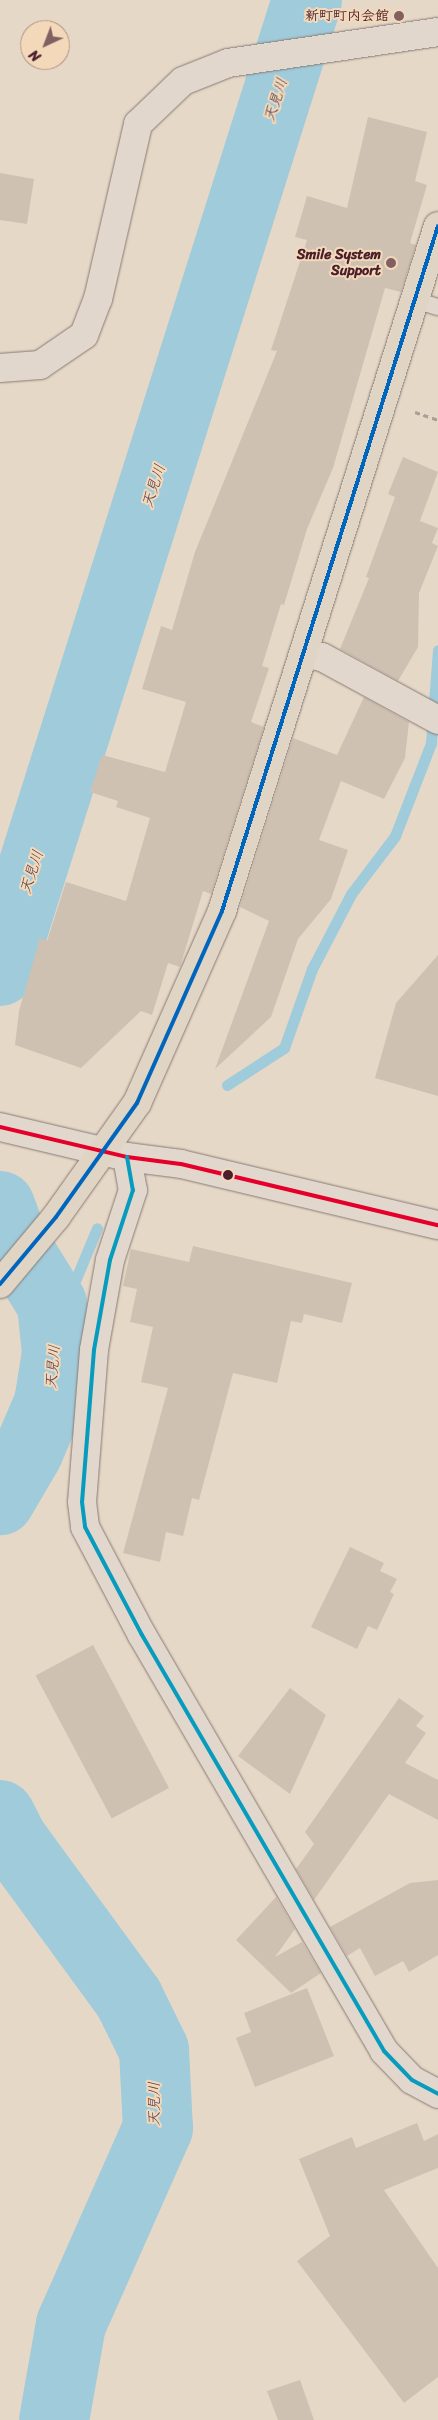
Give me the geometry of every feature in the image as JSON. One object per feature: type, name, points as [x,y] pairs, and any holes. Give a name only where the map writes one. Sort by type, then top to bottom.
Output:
[{"type":"highway","points":[[0,1284],[56,1217],[114,1153],[222,911],[304,653],[427,304],[438,226]]},
{"type":"street","points":[[0,368],[40,365],[84,335],[98,299],[138,124],[183,81],[228,63],[438,32]]},
{"type":"street","points":[[304,653],[322,657],[427,713]]},
{"type":"street","points":[[9,1129],[114,1153],[181,1164],[438,1225]]},
{"type":"street","points":[[114,1153],[133,1190],[110,1260],[94,1350],[82,1502],[85,1528],[142,1635],[384,2051],[412,2080],[438,2094]]},
{"type":"building","points":[[368,117],[427,132],[415,181],[427,185],[410,243],[416,245],[401,292],[385,288],[333,468],[307,529],[284,605],[281,604],[262,666],[269,668],[251,722],[264,727],[211,894],[203,891],[180,967],[168,963],[152,1015],[141,1011],[81,1068],[15,1045],[19,1011],[40,938],[47,941],[66,882],[126,901],[150,818],[116,807],[118,801],[90,792],[102,755],[165,772],[186,702],[142,689],[161,626],[172,630],[195,552],[277,351],[271,350],[307,240],[295,237],[307,196],[347,208]]},
{"type":"building","points":[[0,173],[34,179],[27,224],[0,220]]},
{"type":"building","points":[[403,457],[438,472],[420,521],[438,528],[432,543],[438,546],[419,593],[418,647],[398,681],[340,649],[369,578],[366,577],[395,497],[388,494]]},
{"type":"building","points":[[364,697],[409,722],[405,758],[384,799],[341,781],[319,840],[348,850],[331,899],[298,939],[271,1017],[215,1069],[269,921],[240,907],[293,738],[337,755]]},
{"type":"building","points":[[438,955],[438,1096],[375,1078],[396,1003]]},
{"type":"building","points":[[193,1246],[352,1283],[342,1323],[304,1314],[302,1323],[291,1321],[277,1383],[233,1373],[199,1500],[192,1498],[183,1536],[166,1532],[160,1562],[123,1553],[168,1388],[141,1382],[153,1327],[130,1322],[137,1289],[123,1286],[131,1249],[189,1262]]},
{"type":"building","points":[[350,1547],[384,1563],[380,1571],[397,1579],[390,1592],[394,1594],[377,1630],[368,1626],[357,1649],[311,1627]]},
{"type":"building","points":[[93,1645],[169,1788],[112,1819],[36,1676]]},
{"type":"building","points":[[290,1688],[326,1715],[290,1794],[238,1756]]},
{"type":"building","points":[[399,1698],[424,1716],[416,1726],[426,1733],[405,1763],[438,1780],[438,1820],[389,1794],[314,1900],[296,1869],[314,1844],[305,1832]]},
{"type":"building","points":[[438,1880],[438,1955],[409,1972],[403,1961],[375,1976],[360,1948],[347,1956],[330,1927],[410,1883]]},
{"type":"building","points":[[276,1897],[295,1929],[275,1957],[302,1942],[321,1973],[291,1993],[236,1940]]},
{"type":"building","points":[[307,1988],[334,2056],[255,2087],[236,2038],[251,2032],[244,2013]]},
{"type":"building","points":[[417,2123],[424,2141],[438,2134],[438,2168],[384,2190],[438,2268],[438,2377],[404,2403],[297,2261],[330,2236],[299,2159],[352,2137],[356,2148]]},
{"type":"building","points":[[300,2380],[314,2420],[278,2420],[267,2391]]},
{"type":"waterway","name":"天見川","points":[[0,971],[307,0]]},
{"type":"waterway","points":[[227,1085],[284,1048],[312,969],[351,894],[395,836],[431,743],[438,650]]},
{"type":"waterway","name":"天見川","points":[[0,1206],[13,1241],[52,1304],[57,1353],[49,1403],[28,1452],[0,1500]]},
{"type":"waterway","points":[[57,1353],[65,1329],[70,1293],[97,1228]]},
{"type":"waterway","name":"天見川","points":[[0,1815],[12,1839],[129,1999],[154,2050],[158,2128],[71,2324],[54,2420]]},
{"type":"transit line","points":[[0,1284],[56,1217],[137,1103],[222,911],[438,226]]},
{"type":"transit line","points":[[0,1127],[127,1157],[181,1164],[438,1225]]},
{"type":"transit line","points":[[127,1157],[133,1190],[110,1260],[94,1350],[82,1502],[85,1527],[142,1635],[384,2051],[412,2080],[438,2094]]},
{"type":"place","name":"新町町内会館","points":[[399,16]]},
{"type":"place","name":"Smile System Support","points":[[391,263]]}]
